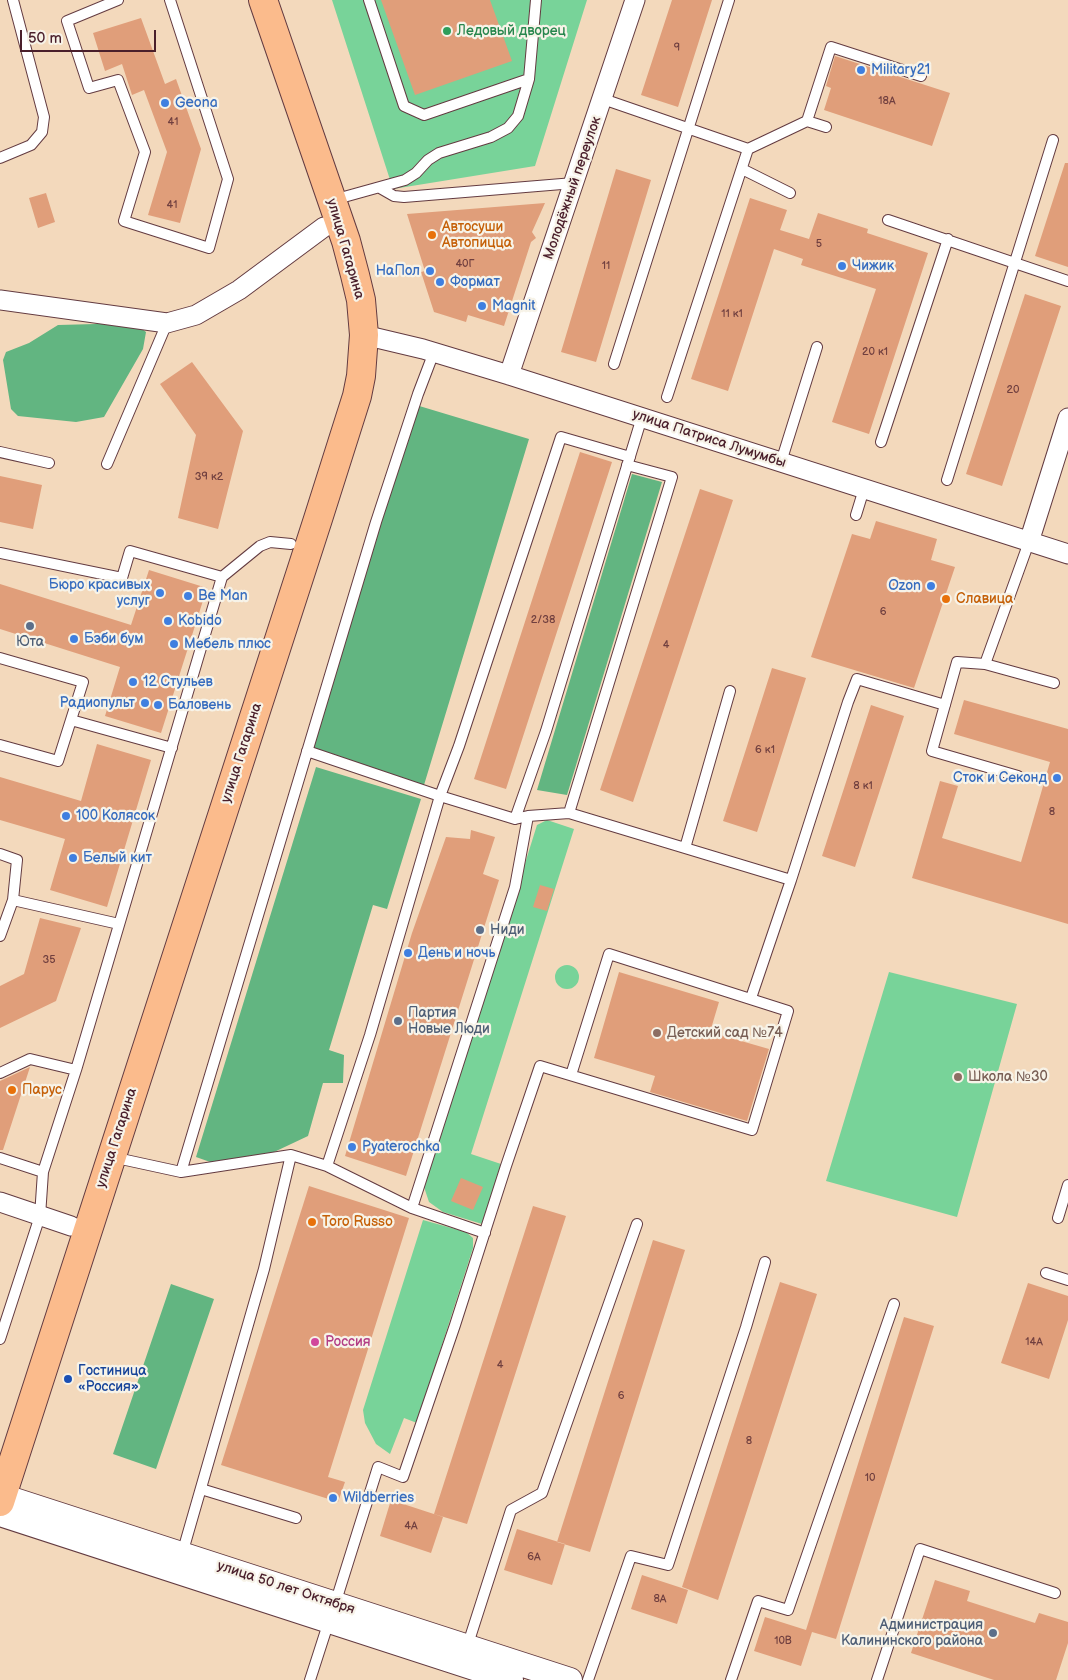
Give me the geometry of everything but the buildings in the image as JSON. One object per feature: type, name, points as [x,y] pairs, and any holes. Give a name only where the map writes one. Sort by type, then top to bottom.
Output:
[{"type":"main road","name":"улица Гагарина","points":[[103,1154],[351,414],[361,376],[356,334],[343,298],[324,227],[245,0]]},
{"type":"main road","name":"улица Гагарина","points":[[0,1502],[79,1229],[344,376],[347,358],[356,334],[361,300],[355,275],[332,201],[262,0]]},
{"type":"main road","name":"улица Гагарина","points":[[0,1446],[79,1229]]},
{"type":"street","name":"Молодёжный переулок","points":[[509,375],[603,100],[635,0]]},
{"type":"street","points":[[0,300],[167,323],[196,315],[240,290],[324,227]]},
{"type":"street","name":"улица Патриса Лумумбы","points":[[356,334],[434,352],[509,375],[1068,554]]},
{"type":"street","points":[[1029,542],[1068,418]]},
{"type":"street","points":[[0,1202],[79,1229]]},
{"type":"street","name":"улица 50 лет Октября","points":[[0,1502],[179,1563],[464,1655],[570,1680]]},
{"type":"street","name":"улица 50 лет Октября","points":[[464,1655],[511,1680]]},
{"type":"lane","points":[[0,158],[31,145],[42,132],[44,117],[12,0]]},
{"type":"lane","points":[[118,0],[67,22],[89,88],[118,80],[145,152],[124,222],[209,248],[228,179],[170,0]]},
{"type":"lane","points":[[370,0],[404,106],[424,115],[529,79]]},
{"type":"lane","points":[[332,201],[380,188],[411,177],[428,160],[439,153],[491,137],[508,128],[518,116],[529,79],[536,0]]},
{"type":"lane","points":[[614,364],[729,0]]},
{"type":"lane","points":[[807,121],[831,47],[920,76]]},
{"type":"lane","points":[[603,100],[748,148],[807,121],[826,127]]},
{"type":"lane","points":[[948,480],[1053,140]]},
{"type":"lane","points":[[667,396],[748,148]]},
{"type":"lane","points":[[742,169],[790,192]]},
{"type":"lane","points":[[380,188],[394,196],[404,197],[574,183]]},
{"type":"lane","points":[[888,220],[1068,281]]},
{"type":"lane","points":[[880,442],[948,239]]},
{"type":"lane","points":[[107,464],[167,323]]},
{"type":"lane","points":[[781,462],[816,347]]},
{"type":"lane","points":[[181,1172],[376,522],[418,394],[434,352]]},
{"type":"lane","points":[[515,819],[546,731],[642,418]]},
{"type":"lane","points":[[326,1166],[370,1035],[440,796],[459,746],[561,437],[672,477],[569,813]]},
{"type":"lane","points":[[0,452],[49,463]]},
{"type":"lane","points":[[856,515],[864,488]]},
{"type":"lane","points":[[0,1339],[40,1216],[43,1172],[76,1070],[222,577],[260,546],[270,542],[291,544]]},
{"type":"lane","points":[[985,664],[1029,542]]},
{"type":"lane","points":[[0,554],[122,578],[130,551],[222,577]]},
{"type":"lane","points":[[0,658],[83,682],[58,761],[0,745]]},
{"type":"lane","points":[[1018,776],[932,751],[957,662],[985,664],[1054,683]]},
{"type":"lane","points":[[751,998],[857,679],[944,705]]},
{"type":"lane","points":[[685,848],[730,691]]},
{"type":"lane","points":[[71,720],[172,748]]},
{"type":"lane","points":[[307,751],[515,819],[528,816],[569,813],[791,880]]},
{"type":"lane","points":[[412,1208],[515,887],[528,816]]},
{"type":"lane","points":[[0,854],[17,860],[13,900],[0,936]]},
{"type":"lane","points":[[13,900],[119,924]]},
{"type":"lane","points":[[310,1680],[378,1467],[403,1477],[540,1066],[752,1130],[788,1011],[609,954],[571,1075]]},
{"type":"lane","points":[[0,1073],[30,1059],[76,1070]]},
{"type":"lane","points":[[103,1154],[181,1172],[291,1155],[326,1166],[412,1208],[484,1233]]},
{"type":"lane","points":[[179,1563],[264,1269],[291,1155]]},
{"type":"lane","points":[[0,1158],[43,1172]]},
{"type":"lane","points":[[1058,1218],[1068,1185]]},
{"type":"lane","points":[[464,1655],[511,1510],[542,1493],[637,1224]]},
{"type":"lane","points":[[588,1680],[631,1556],[668,1565],[746,1327],[765,1262]]},
{"type":"lane","points":[[1046,1273],[1068,1280]]},
{"type":"lane","points":[[731,1680],[758,1601],[788,1610],[894,1304]]},
{"type":"lane","points":[[201,1489],[296,1518]]},
{"type":"lane","points":[[877,1680],[920,1549],[1055,1594]]},
{"type":"green space","points":[[332,0],[587,0],[535,166],[393,189]]},
{"type":"green space","points":[[134,323],[146,332],[143,349],[104,417],[76,422],[18,416],[11,409],[3,360],[6,352],[29,343],[58,325]]},
{"type":"green space","points":[[416,405],[529,439],[424,785],[311,751]]},
{"type":"green space","points":[[632,474],[662,482],[567,795],[537,790]]},
{"type":"green space","points":[[316,767],[421,799],[387,909],[373,905],[329,1050],[344,1055],[343,1083],[323,1083],[308,1136],[272,1153],[213,1163],[196,1157]]},
{"type":"green space","points":[[547,820],[574,829],[471,1154],[501,1164],[482,1224],[443,1212],[429,1202],[424,1187],[537,825]]},
{"type":"green space","points":[[567,965],[576,968],[579,977],[576,986],[567,989],[558,986],[555,977],[558,968]]},
{"type":"green space","points":[[889,972],[1017,1004],[957,1217],[826,1181]]},
{"type":"green space","points":[[423,1220],[466,1232],[473,1238],[473,1248],[417,1423],[404,1418],[390,1454],[376,1444],[365,1423],[363,1410]]},
{"type":"green space","points":[[171,1284],[214,1299],[156,1469],[113,1454]]},
{"type":"place","name":"Ледовый дворец","points":[[447,31]]},
{"type":"place","name":"Military21","points":[[861,70]]},
{"type":"place","name":"Geona","points":[[165,103]]},
{"type":"place","name":"Автосуши Автопицца","points":[[432,235]]},
{"type":"place","name":"Чижик","points":[[842,266]]},
{"type":"place","name":"НаПол","points":[[430,271]]},
{"type":"place","name":"Формат","points":[[440,282]]},
{"type":"place","name":"Magnit","points":[[482,306]]},
{"type":"place","name":"Ozon","points":[[931,586]]},
{"type":"place","name":"Бюро красивых услуг","points":[[160,593]]},
{"type":"place","name":"Be Man","points":[[188,596]]},
{"type":"place","name":"Славица","points":[[946,599]]},
{"type":"place","name":"Kobido","points":[[168,621]]},
{"type":"place","name":"Юта","points":[[30,626]]},
{"type":"place","name":"Бэби бум","points":[[74,639]]},
{"type":"place","name":"Мебель плюс","points":[[174,644]]},
{"type":"place","name":"12 Стульев","points":[[133,682]]},
{"type":"place","name":"Радиопульт","points":[[145,703]]},
{"type":"place","name":"Баловень","points":[[158,705]]},
{"type":"place","name":"Сток и Секонд","points":[[1057,778]]},
{"type":"place","name":"100 Колясок","points":[[66,816]]},
{"type":"place","name":"Белый кит","points":[[73,858]]},
{"type":"place","name":"Ниди","points":[[480,930]]},
{"type":"place","name":"День и ночь","points":[[408,953]]},
{"type":"place","name":"Партия Новые Люди","points":[[398,1021]]},
{"type":"place","name":"Детский сад №74","points":[[657,1033]]},
{"type":"place","name":"Школа №30","points":[[958,1077]]},
{"type":"place","name":"Парус","points":[[12,1090]]},
{"type":"place","name":"Pyaterochka","points":[[352,1147]]},
{"type":"place","name":"Toro Russo","points":[[312,1222]]},
{"type":"place","name":"Россия","points":[[315,1342]]},
{"type":"place","name":"Гостиница «Россия»","points":[[68,1379]]},
{"type":"place","name":"Wildberries","points":[[333,1498]]},
{"type":"place","name":"Администрация Калининского района","points":[[993,1633]]}]
